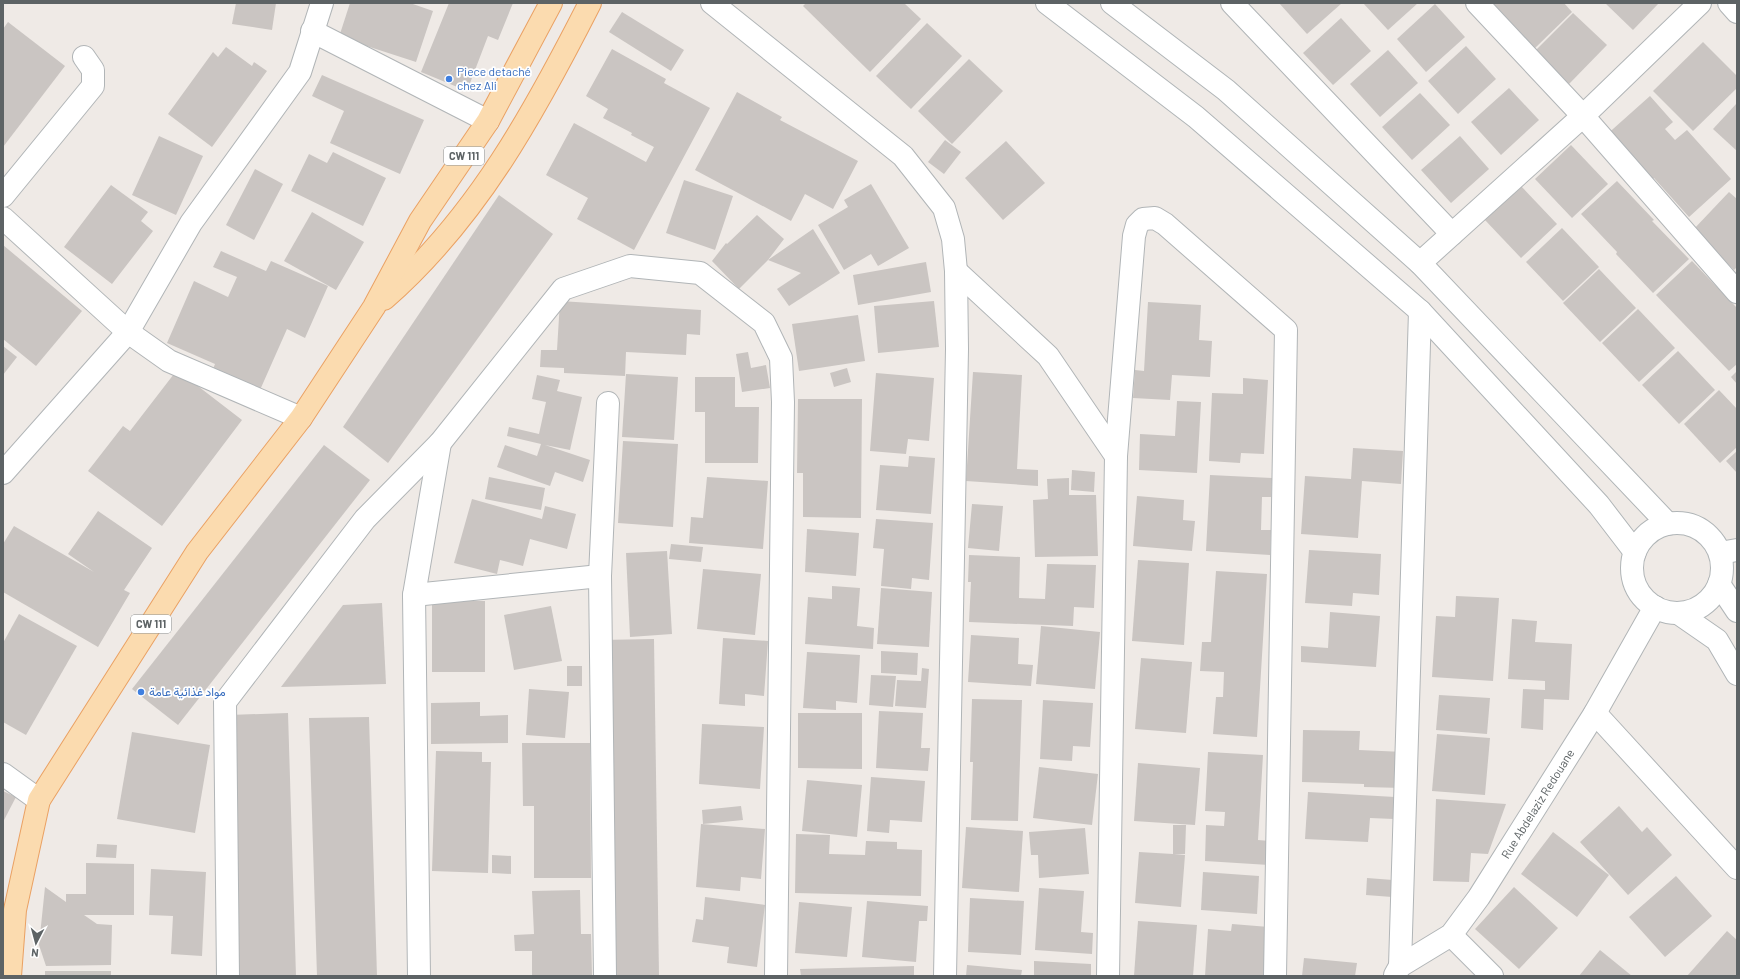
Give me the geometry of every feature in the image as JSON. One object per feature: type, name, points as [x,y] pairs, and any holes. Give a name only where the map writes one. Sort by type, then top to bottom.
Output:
[{"type":"main road","name":"CW 111","points":[[10,976],[15,910],[39,800],[197,552],[300,418],[374,307],[420,221],[488,121],[551,3]]},
{"type":"main road","points":[[374,307],[411,275],[445,238],[509,150],[552,76],[590,3]]},
{"type":"street","points":[[3,473],[128,332],[192,223],[300,72],[322,3]]},
{"type":"street","points":[[712,3],[903,156],[944,208],[953,239],[956,271],[957,357],[945,976]]},
{"type":"street","points":[[1047,3],[1196,117],[1420,311],[1599,505],[1635,552]]},
{"type":"street","points":[[1112,3],[1226,90],[1420,263],[1668,524]]},
{"type":"street","points":[[1232,3],[1452,234]]},
{"type":"street","points":[[1477,3],[1583,116],[1737,292]]},
{"type":"street","points":[[1420,263],[1583,116],[1700,3]]},
{"type":"street","points":[[1729,3],[1737,12]]},
{"type":"street","points":[[312,31],[488,121]]},
{"type":"street","points":[[3,196],[94,86],[92,70],[84,57]]},
{"type":"street","points":[[3,218],[128,332],[169,361],[300,418]]},
{"type":"street","points":[[1108,976],[1116,456],[1134,236],[1137,225],[1143,219],[1155,218],[1165,224],[1286,330],[1275,976]]},
{"type":"street","points":[[228,976],[225,702],[365,519],[440,443],[563,289],[630,266],[700,273],[764,323],[781,358],[784,402],[776,976]]},
{"type":"street","points":[[956,271],[1048,356],[1116,456]]},
{"type":"street","points":[[1397,971],[1420,311]]},
{"type":"street","points":[[605,976],[600,576],[608,403]]},
{"type":"street","points":[[419,976],[414,595],[440,443]]},
{"type":"street","points":[[1681,523],[1694,526],[1705,532],[1714,542],[1728,552],[1719,584],[1713,596],[1703,605],[1691,611],[1678,613],[1666,612],[1655,607],[1645,600],[1637,589],[1633,577],[1632,564],[1635,552],[1643,539],[1654,530],[1668,524],[1681,523]]},
{"type":"street","points":[[414,595],[600,576]]},
{"type":"street","points":[[1719,584],[1737,611]]},
{"type":"street","name":"Rue Abdelaziz Redouane","points":[[1397,971],[1451,935],[1479,897],[1595,714],[1655,607]]},
{"type":"street","points":[[1678,613],[1717,640],[1737,674]]},
{"type":"street","points":[[1595,714],[1737,868]]},
{"type":"street","points":[[3,774],[39,800]]},
{"type":"street","points":[[1451,935],[1492,976]]},
{"type":"building","points":[[236,3],[276,3],[272,30],[232,24]]},
{"type":"building","points":[[350,3],[410,3],[433,11],[416,62],[339,37]]},
{"type":"building","points":[[449,3],[513,3],[498,40],[488,36],[467,91],[421,72]]},
{"type":"building","points":[[806,3],[904,3],[921,19],[870,72],[803,6]]},
{"type":"building","points":[[1279,3],[1342,3],[1307,34]]},
{"type":"building","points":[[1363,3],[1418,3],[1388,30]]},
{"type":"building","points":[[1494,3],[1564,3],[1572,12],[1533,50],[1491,6]]},
{"type":"building","points":[[1605,3],[1659,3],[1633,30]]},
{"type":"building","points":[[1435,4],[1465,37],[1426,72],[1397,39]]},
{"type":"building","points":[[622,12],[684,50],[671,71],[609,32]]},
{"type":"building","points":[[1573,13],[1607,45],[1569,84],[1535,51]]},
{"type":"building","points":[[1341,18],[1371,51],[1333,85],[1303,53]]},
{"type":"building","points":[[8,22],[65,66],[3,147],[3,29]]},
{"type":"building","points":[[927,23],[962,56],[911,109],[876,76]]},
{"type":"building","points":[[1703,42],[1737,76],[1737,88],[1693,131],[1653,91]]},
{"type":"building","points":[[1466,46],[1496,79],[1458,114],[1428,81]]},
{"type":"building","points":[[226,47],[252,66],[254,62],[267,71],[212,147],[168,114],[213,52],[218,57]]},
{"type":"building","points":[[612,49],[666,79],[664,83],[710,108],[634,250],[577,219],[588,198],[546,175],[574,123],[646,162],[654,147],[631,135],[632,133],[603,118],[608,109],[586,96]]},
{"type":"building","points":[[1388,50],[1418,83],[1380,117],[1350,84]]},
{"type":"building","points":[[969,59],[1003,91],[952,144],[918,111]]},
{"type":"building","points":[[322,75],[424,120],[400,174],[330,143],[344,111],[312,96]]},
{"type":"building","points":[[1509,88],[1539,120],[1501,155],[1471,122]]},
{"type":"building","points":[[737,92],[782,117],[780,120],[858,161],[833,209],[805,194],[791,221],[695,170]]},
{"type":"building","points":[[1420,93],[1450,125],[1412,160],[1382,127]]},
{"type":"building","points":[[1650,96],[1673,122],[1665,129],[1675,140],[1687,130],[1731,179],[1689,217],[1654,178],[1646,184],[1604,137]]},
{"type":"building","points":[[1737,103],[1737,151],[1713,129]]},
{"type":"building","points":[[159,136],[203,156],[176,215],[132,195]]},
{"type":"building","points":[[1460,136],[1489,169],[1451,203],[1421,170]]},
{"type":"building","points":[[945,140],[961,152],[944,174],[928,162]]},
{"type":"building","points":[[1006,141],[1045,183],[1003,220],[965,178]]},
{"type":"building","points":[[1571,145],[1608,184],[1572,218],[1535,179]]},
{"type":"building","points":[[333,152],[386,178],[363,226],[291,191],[309,154],[327,163]]},
{"type":"building","points":[[255,169],[283,184],[254,240],[226,225]]},
{"type":"building","points":[[684,180],[733,196],[715,250],[666,233]]},
{"type":"building","points":[[1617,181],[1654,220],[1652,221],[1689,259],[1653,293],[1581,214]]},
{"type":"building","points":[[871,184],[909,248],[878,266],[871,254],[844,270],[818,225],[848,207],[844,200]]},
{"type":"building","points":[[111,185],[148,212],[141,221],[153,231],[112,284],[64,247]]},
{"type":"building","points":[[1520,185],[1557,224],[1521,258],[1484,219]]},
{"type":"building","points":[[1729,192],[1737,199],[1737,267],[1734,270],[1693,230]]},
{"type":"building","points":[[499,195],[553,234],[388,463],[343,427]]},
{"type":"building","points":[[312,212],[364,242],[336,290],[284,261]]},
{"type":"building","points":[[757,215],[784,239],[768,260],[739,289],[712,261],[726,243],[727,244]]},
{"type":"building","points":[[1562,228],[1599,267],[1563,301],[1526,262]]},
{"type":"building","points":[[813,229],[840,273],[789,306],[777,289],[801,273],[768,260]]},
{"type":"building","points":[[3,245],[82,311],[36,366],[3,339]]},
{"type":"building","points":[[221,251],[266,271],[271,261],[328,286],[305,338],[287,329],[260,390],[213,369],[215,364],[167,343],[194,281],[228,297],[237,277],[213,267]]},
{"type":"building","points":[[1692,261],[1737,308],[1737,364],[1729,371],[1656,295]]},
{"type":"building","points":[[926,262],[931,292],[858,305],[853,275]]},
{"type":"building","points":[[1599,269],[1636,308],[1600,342],[1563,303]]},
{"type":"building","points":[[560,301],[701,310],[700,335],[687,334],[686,355],[626,352],[625,376],[564,373],[564,368],[540,367],[541,350],[557,350]]},
{"type":"building","points":[[934,301],[939,347],[878,353],[874,306]]},
{"type":"building","points":[[1148,302],[1201,305],[1199,340],[1212,341],[1210,377],[1172,375],[1170,400],[1133,398],[1135,370],[1144,371]]},
{"type":"building","points":[[1638,309],[1675,348],[1639,382],[1602,343]]},
{"type":"building","points":[[858,315],[865,361],[799,371],[792,324]]},
{"type":"building","points":[[3,346],[17,357],[3,375]]},
{"type":"building","points":[[1678,351],[1715,390],[1679,424],[1642,385]]},
{"type":"building","points":[[748,352],[751,368],[766,365],[770,388],[742,392],[736,354]]},
{"type":"building","points":[[847,368],[851,382],[834,387],[830,373]]},
{"type":"building","points":[[177,370],[242,420],[162,526],[88,471],[123,426],[130,431]]},
{"type":"building","points":[[1737,371],[1737,384],[1731,377]]},
{"type":"building","points":[[973,372],[1022,375],[1017,469],[1038,470],[1038,486],[966,481]]},
{"type":"building","points":[[876,373],[934,378],[929,441],[908,439],[906,454],[870,451]]},
{"type":"building","points":[[626,374],[678,377],[674,440],[622,437]]},
{"type":"building","points":[[537,375],[560,380],[557,391],[582,397],[570,450],[545,445],[590,460],[583,482],[555,472],[550,486],[497,467],[505,445],[537,456],[541,444],[507,436],[509,427],[539,434],[546,402],[532,399]]},
{"type":"building","points":[[695,377],[735,377],[735,407],[759,407],[758,463],[705,463],[705,412],[695,412]]},
{"type":"building","points":[[1243,378],[1268,380],[1264,454],[1241,453],[1240,463],[1209,461],[1212,393],[1243,394]]},
{"type":"building","points":[[1719,390],[1737,409],[1737,447],[1720,463],[1684,424]]},
{"type":"building","points":[[798,399],[862,399],[861,518],[803,517],[803,473],[797,473]]},
{"type":"building","points":[[1177,401],[1201,402],[1197,473],[1139,470],[1140,434],[1175,436]]},
{"type":"building","points":[[623,441],[678,444],[673,527],[618,523]]},
{"type":"building","points":[[324,445],[370,480],[178,725],[132,689]]},
{"type":"building","points":[[1353,448],[1403,451],[1401,484],[1362,481],[1358,538],[1301,534],[1305,476],[1351,479]]},
{"type":"building","points":[[1737,451],[1737,473],[1726,461]]},
{"type":"building","points":[[909,456],[935,458],[931,514],[876,510],[880,465],[908,467]]},
{"type":"building","points":[[1072,470],[1095,472],[1094,492],[1071,490]]},
{"type":"building","points":[[1210,475],[1272,478],[1271,497],[1262,497],[1261,530],[1271,530],[1270,555],[1206,551]]},
{"type":"building","points":[[489,477],[545,488],[541,510],[485,499]]},
{"type":"building","points":[[707,477],[768,481],[763,549],[689,543],[691,517],[703,518]]},
{"type":"building","points":[[1069,478],[1069,495],[1096,495],[1098,556],[1035,557],[1033,500],[1048,499],[1047,479]]},
{"type":"building","points":[[1137,496],[1184,500],[1183,520],[1195,521],[1192,551],[1133,546]]},
{"type":"building","points":[[472,499],[542,519],[545,506],[576,514],[567,549],[530,539],[523,566],[500,560],[497,574],[454,563]]},
{"type":"building","points":[[972,504],[1003,506],[999,551],[968,548]]},
{"type":"building","points":[[98,511],[152,548],[124,590],[130,593],[98,647],[3,592],[3,544],[14,526],[94,572],[68,554]]},
{"type":"building","points":[[876,519],[933,523],[929,580],[912,578],[911,589],[881,586],[884,549],[873,548]]},
{"type":"building","points":[[807,529],[859,533],[856,576],[805,572]]},
{"type":"building","points":[[671,544],[703,547],[701,562],[669,559]]},
{"type":"building","points":[[1309,550],[1381,554],[1379,595],[1353,593],[1352,606],[1305,603]]},
{"type":"building","points":[[667,551],[672,634],[630,637],[626,553]]},
{"type":"building","points":[[969,555],[1020,557],[1019,598],[1045,599],[1047,564],[1096,565],[1094,608],[1074,607],[1073,626],[969,622],[971,582],[968,582]]},
{"type":"building","points":[[1138,560],[1189,563],[1184,645],[1132,641]]},
{"type":"building","points":[[703,569],[761,574],[755,635],[697,629]]},
{"type":"building","points":[[1216,571],[1267,574],[1257,737],[1213,734],[1216,697],[1223,697],[1224,672],[1200,671],[1202,642],[1211,642]]},
{"type":"building","points":[[832,586],[860,588],[857,626],[874,628],[873,649],[805,644],[808,597],[832,599]]},
{"type":"building","points":[[881,588],[932,592],[929,647],[877,644]]},
{"type":"building","points":[[1456,596],[1499,598],[1493,681],[1432,677],[1436,616],[1455,617]]},
{"type":"building","points":[[432,601],[485,601],[485,672],[432,672]]},
{"type":"building","points":[[382,603],[386,684],[281,687],[343,605]]},
{"type":"building","points":[[551,606],[562,661],[514,670],[504,615]]},
{"type":"building","points":[[1330,612],[1380,616],[1376,667],[1301,662],[1301,646],[1328,648]]},
{"type":"building","points":[[19,614],[77,646],[26,735],[3,722],[3,643]]},
{"type":"building","points":[[1512,619],[1537,621],[1535,642],[1572,644],[1569,700],[1544,699],[1543,730],[1521,728],[1523,689],[1545,690],[1545,681],[1508,679]]},
{"type":"building","points":[[1041,626],[1100,632],[1095,689],[1036,684]]},
{"type":"building","points":[[971,635],[1019,638],[1018,664],[1033,665],[1031,686],[968,682]]},
{"type":"building","points":[[723,638],[768,641],[764,696],[745,694],[745,706],[719,704]]},
{"type":"building","points":[[654,639],[659,976],[605,976],[600,640]]},
{"type":"building","points":[[881,651],[918,653],[917,675],[881,673]]},
{"type":"building","points":[[807,652],[860,655],[857,703],[836,701],[836,710],[803,708]]},
{"type":"building","points":[[1141,658],[1192,662],[1186,733],[1135,729]]},
{"type":"building","points":[[567,666],[582,666],[582,686],[567,686]]},
{"type":"building","points":[[922,668],[929,669],[926,708],[895,706],[897,680],[921,681]]},
{"type":"building","points":[[871,675],[896,676],[893,707],[869,705]]},
{"type":"building","points":[[529,689],[569,692],[565,738],[526,735]]},
{"type":"building","points":[[1439,695],[1490,698],[1487,734],[1436,730]]},
{"type":"building","points":[[972,699],[1022,700],[1018,821],[971,820],[973,762],[970,762]]},
{"type":"building","points":[[1043,700],[1093,703],[1090,747],[1073,746],[1072,761],[1040,759]]},
{"type":"building","points":[[480,702],[480,716],[508,715],[508,743],[431,744],[431,703]]},
{"type":"building","points":[[879,711],[923,713],[921,748],[930,748],[928,771],[876,768]]},
{"type":"building","points":[[288,713],[296,976],[237,976],[229,715]]},
{"type":"building","points":[[798,713],[862,713],[862,769],[798,768]]},
{"type":"building","points":[[369,717],[377,976],[317,976],[309,718]]},
{"type":"building","points":[[702,724],[764,727],[760,789],[699,784]]},
{"type":"building","points":[[1303,730],[1360,731],[1359,750],[1404,752],[1403,788],[1364,787],[1364,784],[1302,782]]},
{"type":"building","points":[[132,732],[210,745],[195,833],[117,819]]},
{"type":"building","points":[[1437,734],[1490,738],[1485,795],[1432,791]]},
{"type":"building","points":[[522,743],[590,743],[591,878],[534,878],[534,806],[523,806]]},
{"type":"building","points":[[436,751],[482,752],[482,762],[491,762],[488,873],[432,871]]},
{"type":"building","points":[[1208,752],[1263,755],[1258,840],[1270,841],[1269,865],[1205,861],[1206,825],[1224,826],[1225,812],[1205,811]]},
{"type":"building","points":[[1138,763],[1200,768],[1195,825],[1134,821]]},
{"type":"building","points":[[1039,767],[1098,774],[1092,825],[1033,818]]},
{"type":"building","points":[[871,777],[925,781],[922,822],[890,820],[889,833],[867,831]]},
{"type":"building","points":[[807,780],[862,785],[857,837],[802,831]]},
{"type":"building","points":[[3,791],[16,797],[3,822]]},
{"type":"building","points":[[1308,792],[1395,797],[1394,819],[1370,818],[1368,842],[1305,839]]},
{"type":"building","points":[[1436,799],[1506,804],[1488,854],[1471,853],[1469,882],[1433,881]]},
{"type":"building","points":[[741,806],[743,820],[703,824],[702,810]]},
{"type":"building","points":[[1619,806],[1642,832],[1647,827],[1672,855],[1628,895],[1580,842]]},
{"type":"building","points":[[701,824],[765,829],[761,879],[741,877],[740,891],[696,887]]},
{"type":"building","points":[[1173,825],[1186,825],[1185,854],[1174,855],[1185,855],[1181,907],[1135,903],[1139,852],[1173,854]]},
{"type":"building","points":[[966,827],[1023,831],[1019,892],[962,888]]},
{"type":"building","points":[[1085,828],[1089,874],[1039,878],[1038,855],[1031,855],[1029,832]]},
{"type":"building","points":[[1553,832],[1609,875],[1577,917],[1521,874]]},
{"type":"building","points":[[796,834],[830,835],[829,854],[865,855],[866,841],[897,842],[897,849],[922,850],[921,896],[795,893]]},
{"type":"building","points":[[97,844],[117,845],[116,858],[96,857]]},
{"type":"building","points":[[492,855],[511,856],[511,874],[492,873]]},
{"type":"building","points":[[86,863],[134,864],[134,915],[84,915],[97,924],[112,925],[111,965],[46,966],[39,945],[45,887],[66,902],[66,894],[86,894]]},
{"type":"building","points":[[151,869],[206,872],[202,956],[171,954],[173,916],[149,915]]},
{"type":"building","points":[[1203,872],[1259,876],[1257,914],[1201,910]]},
{"type":"building","points":[[1676,876],[1712,916],[1665,957],[1629,917]]},
{"type":"building","points":[[1367,878],[1393,880],[1392,897],[1366,895]]},
{"type":"building","points":[[1514,887],[1558,928],[1519,969],[1475,929]]},
{"type":"building","points":[[1039,888],[1084,891],[1081,932],[1093,933],[1092,954],[1035,950]]},
{"type":"building","points":[[580,890],[581,934],[591,934],[592,976],[532,976],[532,951],[515,951],[514,935],[534,934],[532,891]]},
{"type":"building","points":[[705,897],[765,905],[757,967],[727,963],[729,947],[692,942],[696,919],[703,920]]},
{"type":"building","points":[[970,898],[1024,901],[1021,955],[968,952]]},
{"type":"building","points":[[867,901],[928,906],[927,921],[919,921],[916,962],[862,957]]},
{"type":"building","points":[[799,902],[852,907],[847,957],[795,953]]},
{"type":"building","points":[[1138,921],[1197,925],[1193,976],[1134,976]]},
{"type":"building","points":[[1232,924],[1269,927],[1265,976],[1205,976],[1208,929],[1231,931]]},
{"type":"building","points":[[1727,931],[1737,940],[1737,976],[1687,976]]},
{"type":"building","points":[[1600,950],[1632,976],[1579,976]]},
{"type":"building","points":[[1304,958],[1357,963],[1355,976],[1302,976]]},
{"type":"building","points":[[1034,961],[1091,964],[1091,976],[1034,976]]},
{"type":"building","points":[[967,965],[1022,970],[1021,976],[966,976]]},
{"type":"building","points":[[914,966],[914,976],[801,976],[800,969]]},
{"type":"building","points":[[45,971],[111,971],[111,976],[45,976]]},
{"type":"place","name":"Piece detaché chez Ali","points":[[449,79]]},
{"type":"place","name":"مواد غذائية عامة","points":[[141,692]]}]
